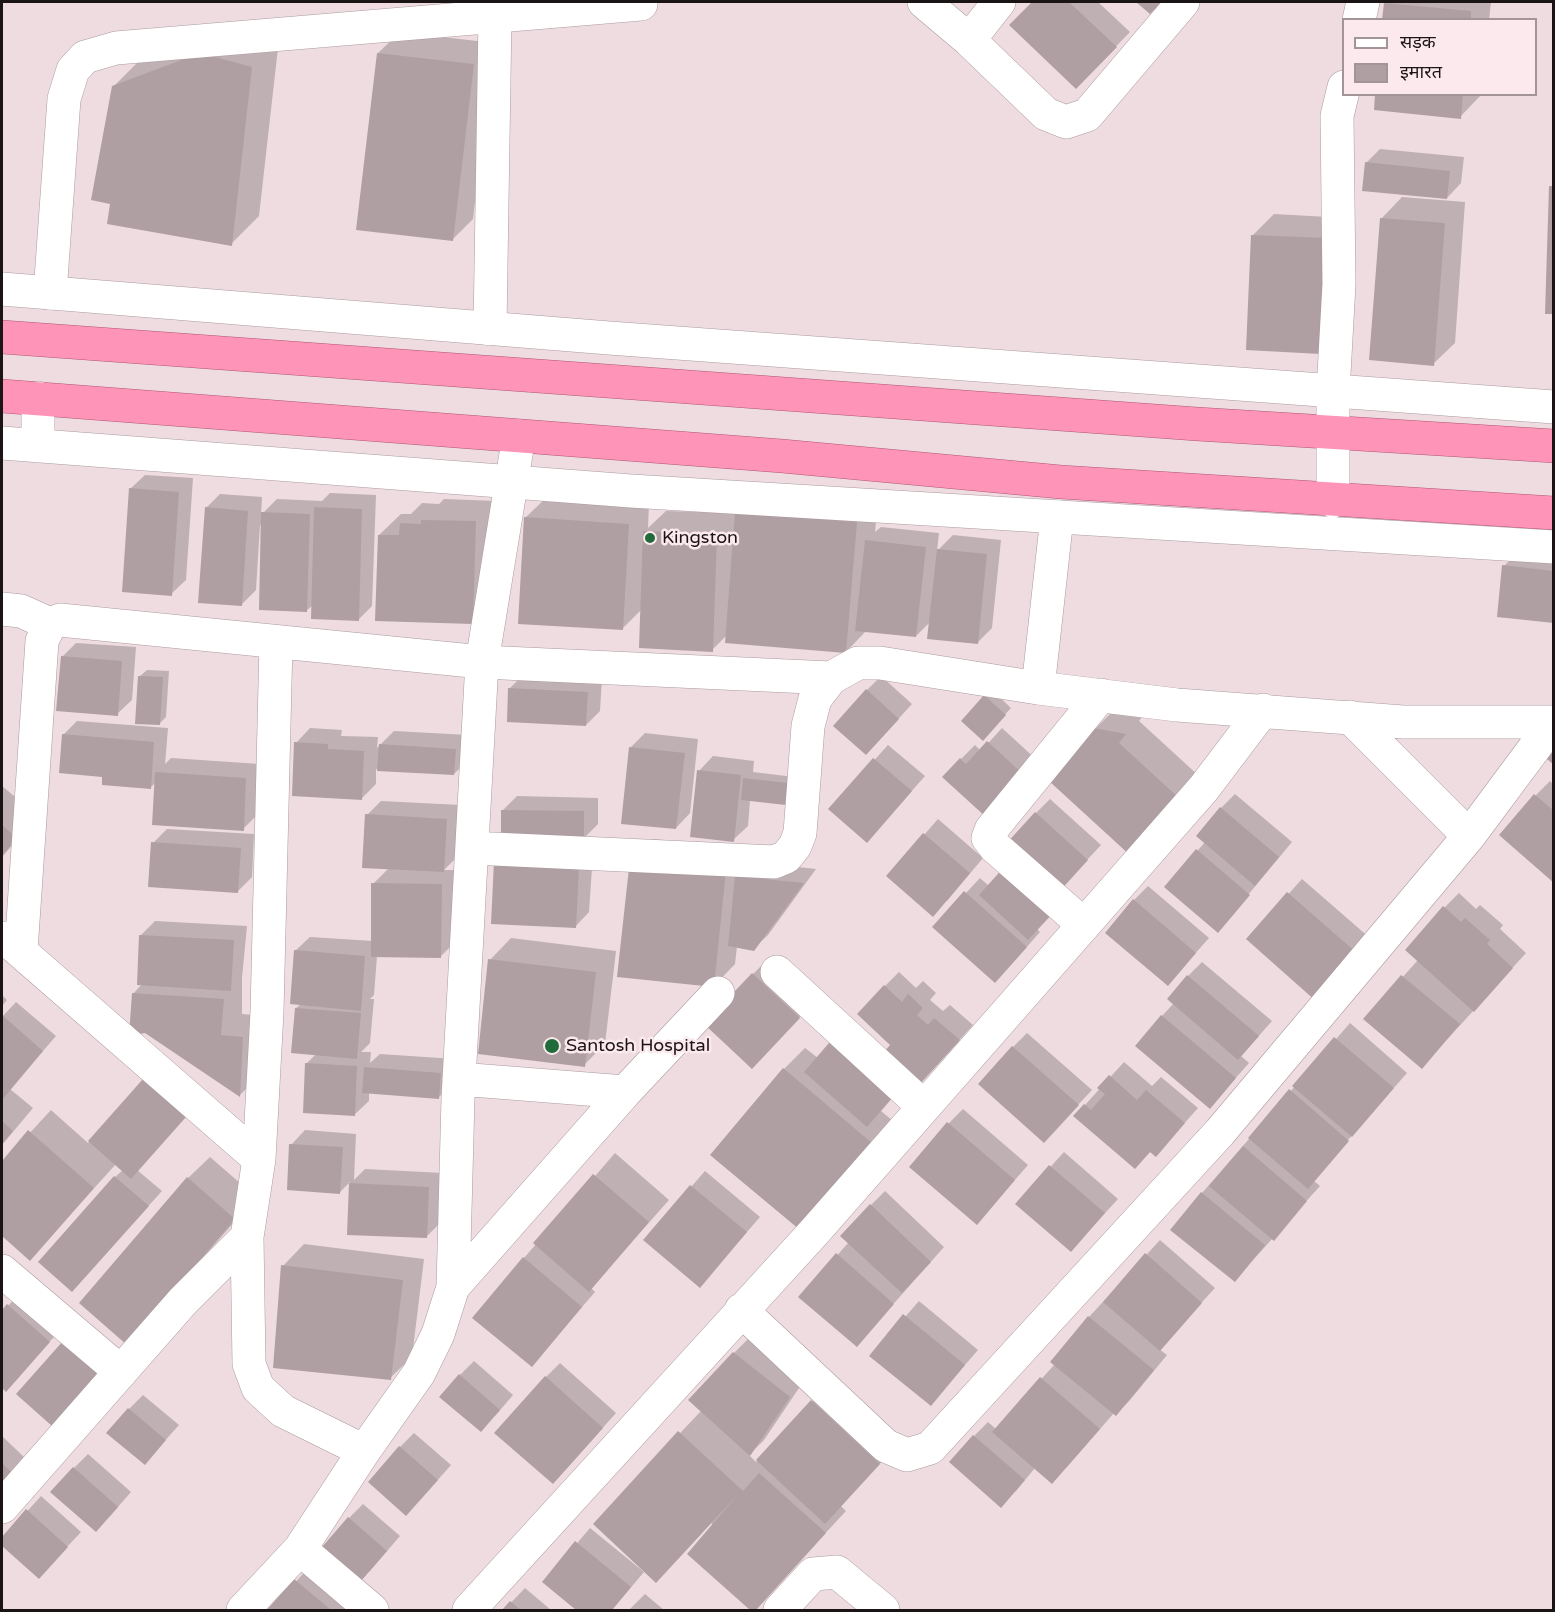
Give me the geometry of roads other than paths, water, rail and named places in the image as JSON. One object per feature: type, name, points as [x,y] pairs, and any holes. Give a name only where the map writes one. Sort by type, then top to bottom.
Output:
[{"type":"highway","points":[[2,337],[1554,446]]},
{"type":"highway","points":[[2,396],[782,456],[1061,482],[1333,501],[1554,513]]},
{"type":"street","points":[[924,2],[969,40],[1046,114],[1066,122],[1087,114],[1183,2]]},
{"type":"street","points":[[969,40],[999,2]]},
{"type":"street","points":[[1359,18],[1363,2]]},
{"type":"street","points":[[50,293],[64,99],[73,70],[86,57],[116,48],[641,4]]},
{"type":"street","points":[[490,329],[495,17]]},
{"type":"street","points":[[1333,501],[1335,432],[1333,392],[1339,284],[1337,116],[1342,95]]},
{"type":"street","points":[[2,289],[490,329],[1554,407]]},
{"type":"street","points":[[38,398],[38,446]]},
{"type":"street","points":[[243,1611],[300,1549],[364,1451],[419,1373],[438,1334],[453,1287],[459,1079],[482,662],[519,436]]},
{"type":"street","points":[[2,443],[513,482],[1554,547]]},
{"type":"street","points":[[1038,688],[1057,517]]},
{"type":"street","points":[[2,609],[21,611],[50,624]]},
{"type":"street","points":[[259,1159],[11,943],[42,641],[50,624],[60,620],[482,662],[831,678]]},
{"type":"street","points":[[276,643],[267,989],[259,1159],[247,1237],[249,1364],[258,1388],[283,1411],[364,1451]]},
{"type":"street","points":[[472,848],[774,862],[791,851],[800,833],[808,726],[815,699],[831,678],[858,663],[880,663],[1038,688],[1177,705],[1403,722],[1553,722]]},
{"type":"street","points":[[1084,925],[995,847],[988,838],[991,830],[1101,695]]},
{"type":"street","points":[[469,1611],[816,1230],[1204,788],[1263,710]]},
{"type":"street","points":[[1350,717],[1469,836]]},
{"type":"street","points":[[741,1310],[886,1446],[907,1455],[930,1448],[1221,1132],[1469,836],[1553,722]]},
{"type":"street","points":[[777,972],[923,1106]]},
{"type":"street","points":[[453,1287],[625,1092],[718,993]]},
{"type":"street","points":[[459,1079],[625,1092]]},
{"type":"street","points":[[2,1507],[47,1452],[183,1301],[247,1237]]},
{"type":"street","points":[[2,1271],[121,1372]]},
{"type":"street","points":[[300,1549],[372,1611]]},
{"type":"street","points":[[780,1611],[813,1574],[837,1572],[883,1611]]},
{"type":"place","name":"Kingston","points":[[650,538]]},
{"type":"place","name":"Santosh Hospital","points":[[552,1046]]}]
